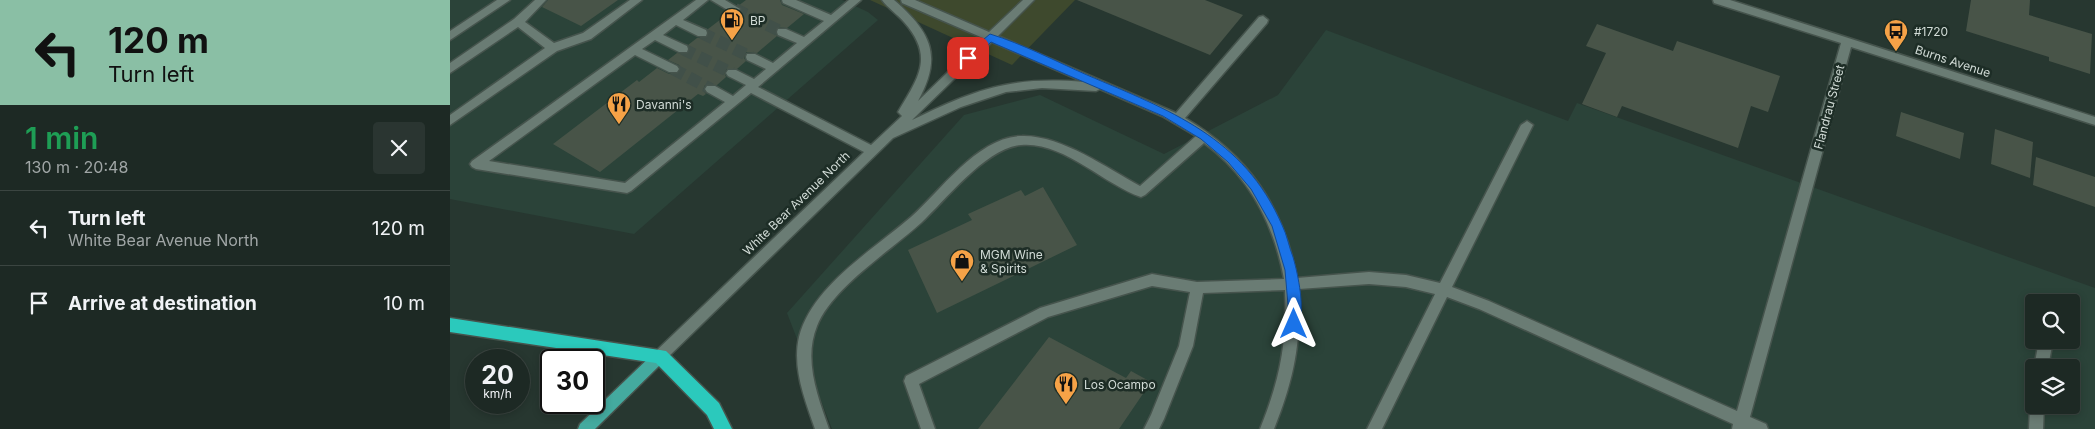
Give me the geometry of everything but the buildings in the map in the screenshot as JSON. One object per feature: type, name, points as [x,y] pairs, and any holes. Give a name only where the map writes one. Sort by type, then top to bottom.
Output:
[{"type":"highway","points":[[450,324],[660,356],[713,409],[723,429]]},
{"type":"main road","name":"White Bear Avenue North","points":[[585,429],[660,356]]},
{"type":"street","points":[[450,36],[505,0]]},
{"type":"street","points":[[450,69],[518,22],[541,0]]},
{"type":"street","points":[[450,121],[553,48],[587,36],[637,0]]},
{"type":"street","points":[[703,0],[476,164],[627,188],[856,0]]},
{"type":"street","points":[[716,0],[735,9]]},
{"type":"street","points":[[787,0],[832,20]]},
{"type":"street","points":[[885,138],[920,90],[926,65],[926,46],[915,28],[887,0]]},
{"type":"street","points":[[906,0],[1177,120],[1204,136],[1232,159],[1255,186],[1277,226],[1291,270],[1295,310],[1292,352],[1278,406],[1267,429]]},
{"type":"street","name":"White Bear Avenue North","points":[[660,356],[1029,0]]},
{"type":"street","name":"Burns Avenue","points":[[1718,0],[2095,121]]},
{"type":"street","points":[[675,20],[702,34]]},
{"type":"street","points":[[1177,120],[1263,20]]},
{"type":"street","points":[[518,22],[553,48]]},
{"type":"street","points":[[782,32],[805,42]]},
{"type":"street","points":[[654,35],[682,49]]},
{"type":"street","name":"Flandrau Street","points":[[1740,424],[1847,41]]},
{"type":"street","points":[[634,50],[673,69]]},
{"type":"street","points":[[751,57],[774,68]]},
{"type":"street","points":[[732,73],[752,86],[872,151]]},
{"type":"street","points":[[885,138],[966,100],[990,92],[1022,85],[1108,88]]},
{"type":"street","points":[[711,90],[734,102]]},
{"type":"street","points":[[1374,429],[1527,125]]},
{"type":"street","points":[[822,429],[804,373],[804,346],[811,322],[830,295],[917,219],[973,165],[992,151],[1008,143],[1023,140],[1039,141],[1055,146],[1141,192],[1204,136]]},
{"type":"street","points":[[928,429],[911,380],[1045,312],[1152,280],[1197,288],[1292,284],[1369,278],[1406,281],[1444,290],[1484,305],[1740,424],[1761,429]]},
{"type":"street","points":[[1150,429],[1157,419],[1186,346],[1197,288]]},
{"type":"street","points":[[2036,429],[2037,414]]},
{"type":"shaded area","points":[[450,0],[842,0],[868,12],[878,20],[634,234],[450,199]]},
{"type":"shaded area","points":[[870,0],[1075,0],[1012,65]]},
{"type":"shaded area","points":[[1326,30],[1568,121],[1577,103],[2095,288],[2095,429],[832,429],[787,313],[964,115],[1040,95],[1164,154],[1278,95]]},
{"type":"tunnel","points":[[735,9],[782,32]]},
{"type":"tunnel","points":[[702,33],[751,57]]},
{"type":"tunnel","points":[[683,49],[732,73]]},
{"type":"tunnel","points":[[673,69],[711,89]]},
{"type":"place","name":"BP","points":[[732,41]]},
{"type":"place","name":"#1720","points":[[1896,52]]},
{"type":"place","name":"Davanni's","points":[[619,125]]},
{"type":"place","name":"MGM Wine & Spirits","points":[[962,282]]},
{"type":"place","name":"Los Ocampo","points":[[1066,405]]},
{"type":"route","points":[[968,58],[990,37],[1166,113],[1204,136],[1232,159],[1255,186],[1277,226],[1291,270],[1295,310],[1294,324]]}]
